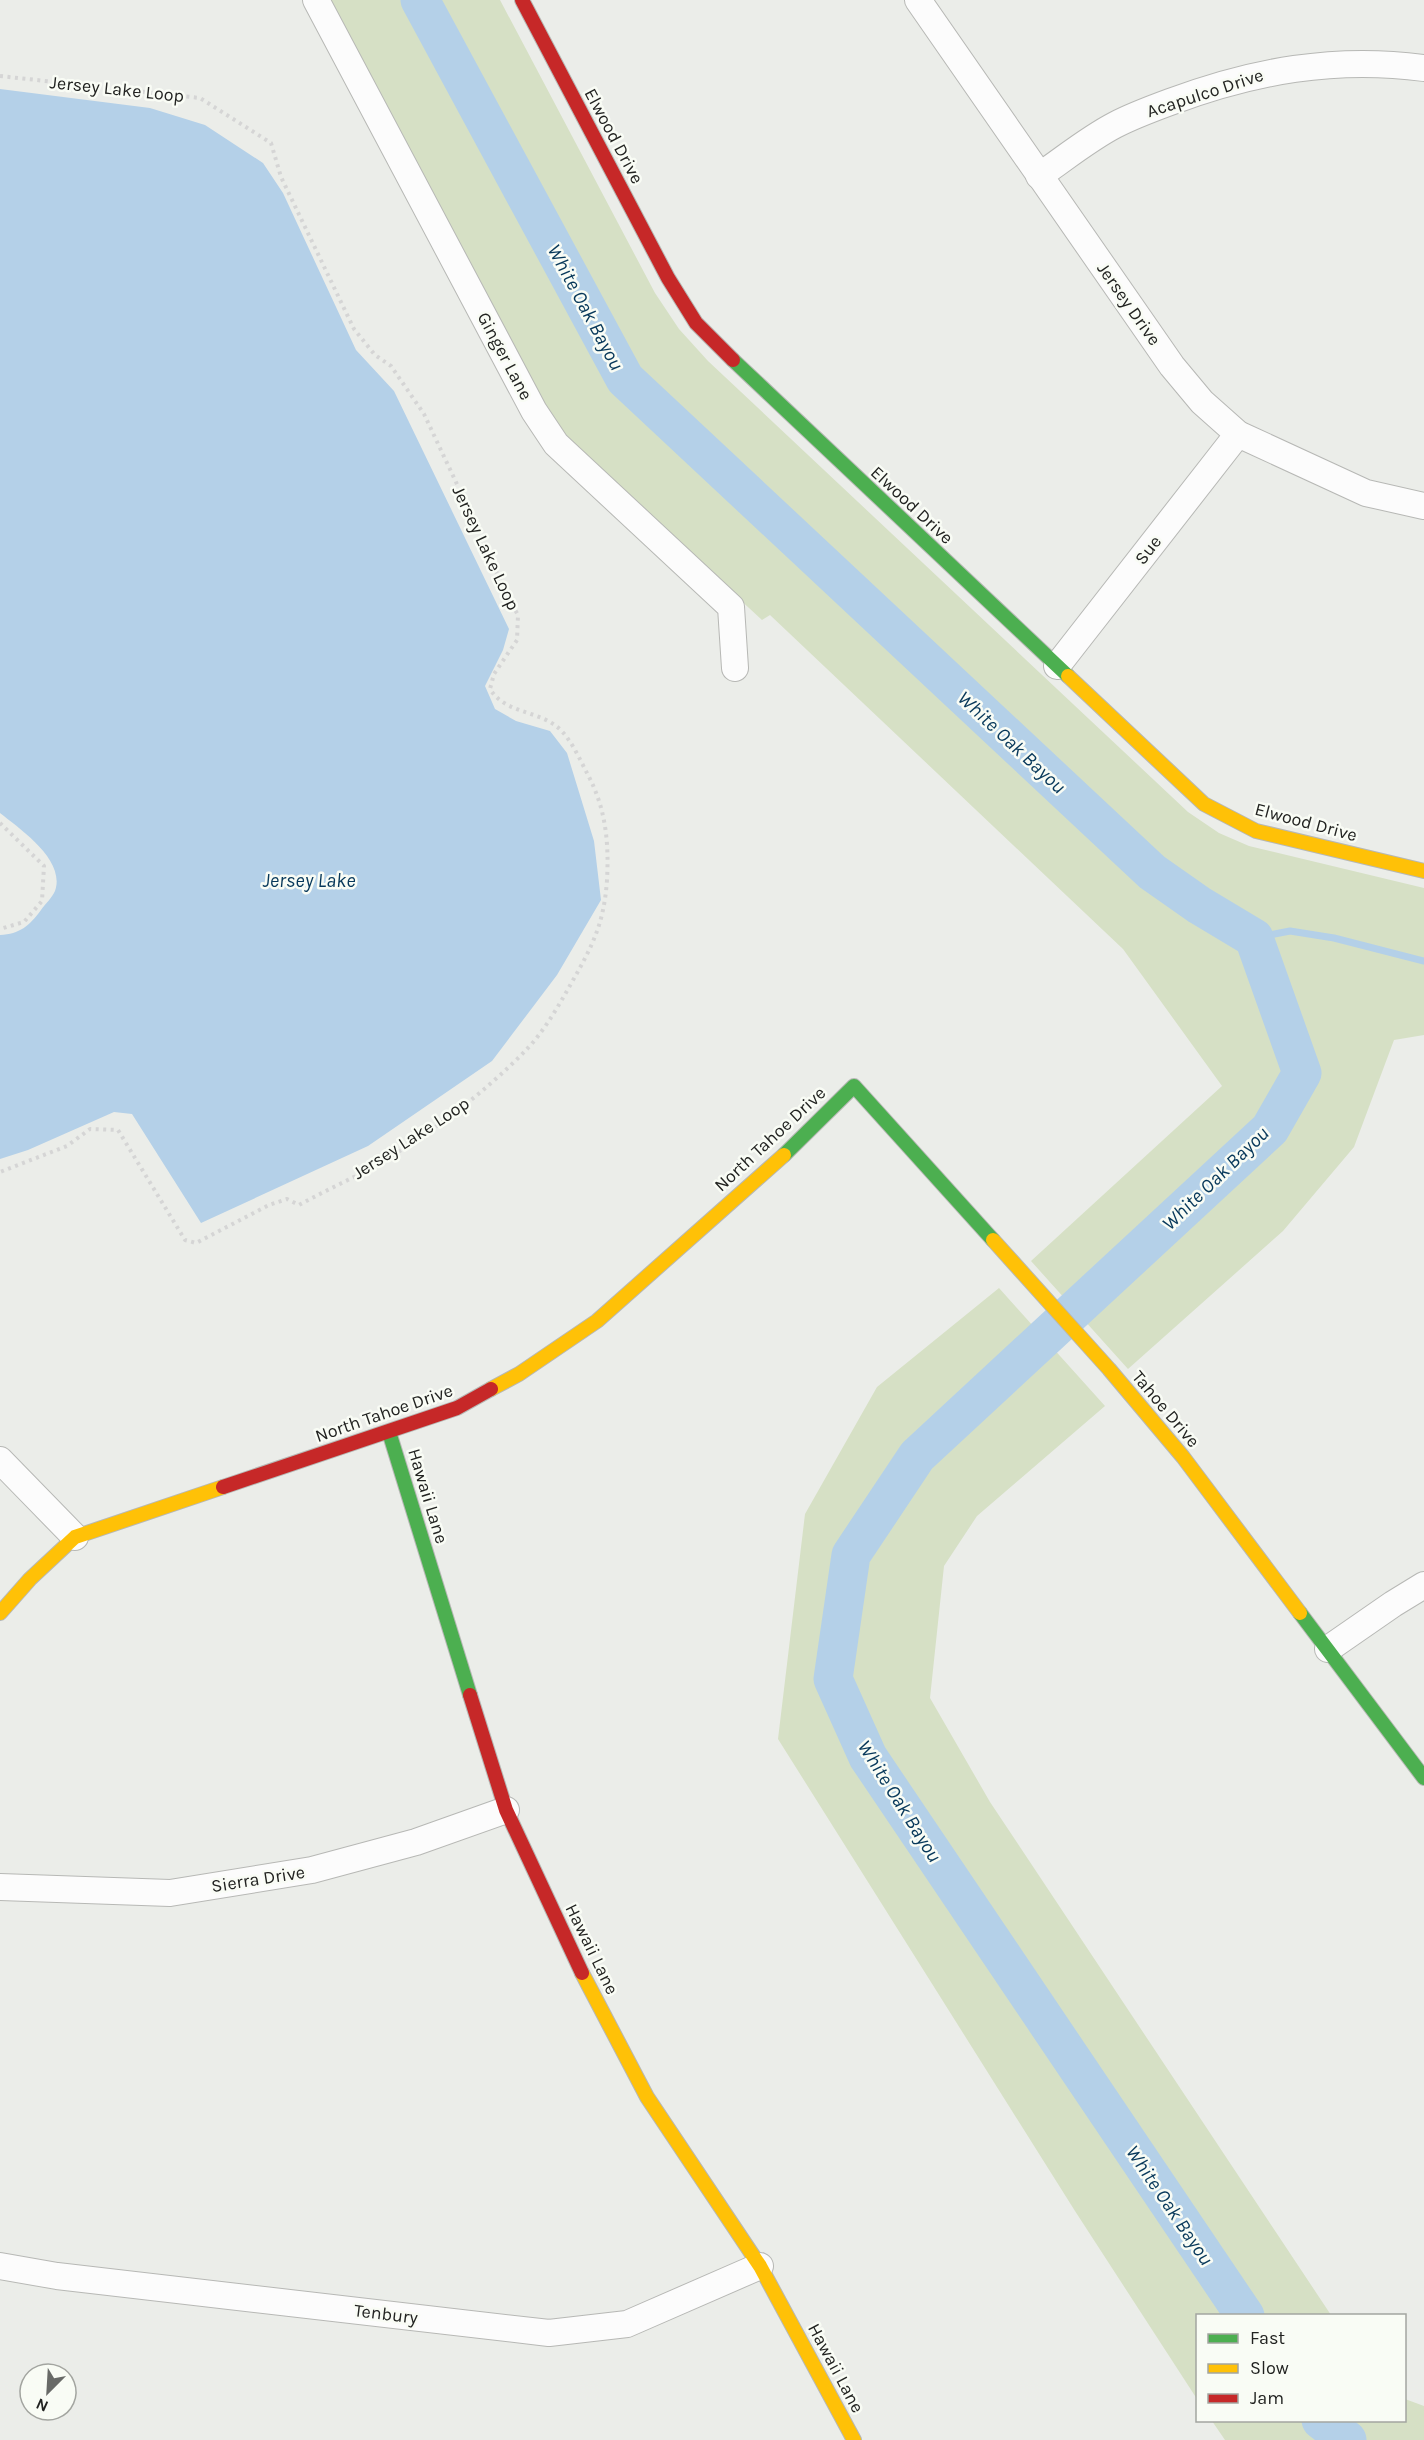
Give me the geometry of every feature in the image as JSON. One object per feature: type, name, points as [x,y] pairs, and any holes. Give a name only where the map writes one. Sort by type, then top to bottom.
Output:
[{"type":"street","name":"Ginger Lane","points":[[316,0],[534,411],[556,444],[730,607],[735,668]]},
{"type":"street","name":"Elwood Drive","points":[[522,0],[668,278],[696,323],[1204,804],[1256,831],[1424,871]]},
{"type":"street","name":"Jersey Drive","points":[[918,0],[1172,366],[1202,402],[1238,434],[1366,493],[1424,506]]},
{"type":"street","name":"Acapulco Drive","points":[[1039,176],[1114,125],[1196,93],[1249,76],[1340,64],[1396,64],[1424,68]]},
{"type":"street","name":"Sue","points":[[1057,666],[1238,434]]},
{"type":"street","name":"Tahoe Drive","points":[[854,1086],[1109,1369],[1183,1457],[1424,1778]]},
{"type":"street","name":"North Tahoe Drive","points":[[0,1613],[30,1579],[75,1537],[457,1408],[519,1374],[597,1321],[797,1144],[854,1086]]},
{"type":"street","name":"Hawaii Lane","points":[[389,1432],[506,1810],[568,1946],[647,2097],[760,2266],[854,2440]]},
{"type":"street","points":[[0,1460],[75,1537]]},
{"type":"street","points":[[1328,1649],[1424,1585]]},
{"type":"street","name":"Sierra Drive","points":[[0,1887],[170,1893],[312,1870],[416,1842],[506,1810]]},
{"type":"street","name":"Tenbury","points":[[0,2266],[57,2276],[549,2333],[627,2324],[760,2266]]},
{"type":"path","name":"Jersey Lake Loop","points":[[0,76],[200,98],[271,143],[281,177],[354,329],[375,355],[391,366],[424,414],[508,598],[518,615],[517,640],[494,674],[490,689],[496,698],[506,705],[554,724],[562,731],[589,777],[605,816],[608,855],[605,908],[594,944],[553,1014],[528,1048],[484,1089],[437,1125],[361,1173],[299,1205],[287,1199],[269,1205],[196,1243],[185,1240],[118,1130],[90,1129],[67,1146],[0,1172]]},
{"type":"path","points":[[0,823],[44,866],[42,901],[24,922],[0,929]]},
{"type":"green space","points":[[328,0],[500,0],[655,293],[679,329],[708,361],[1188,812],[1219,833],[1249,846],[1424,888],[1424,1035],[1394,1040],[1354,1147],[1283,1231],[1128,1369],[1031,1261],[1222,1086],[1123,949],[770,615],[762,620],[574,446],[556,425]]},
{"type":"green space","points":[[999,1288],[1105,1406],[977,1516],[944,1566],[930,1698],[990,1802],[1330,2314],[1196,2314],[1196,2397],[1075,2211],[778,1739],[805,1514],[877,1387]]},
{"type":"green space","points":[[1406,2399],[1424,2406],[1424,2440],[1225,2440],[1213,2422],[1406,2422]]},
{"type":"water","name":"Jersey Lake","points":[[0,89],[150,108],[205,125],[263,163],[283,193],[356,350],[394,391],[509,629],[503,650],[485,686],[495,709],[516,721],[550,731],[567,753],[594,841],[601,900],[557,975],[492,1061],[368,1146],[201,1223],[132,1114],[114,1112],[28,1150],[0,1159],[0,935],[19,931],[32,921],[54,894],[57,879],[48,857],[39,846],[0,813]]},
{"type":"waterway","name":"White Oak Bayou","points":[[420,0],[625,379],[1152,872],[1199,905],[1254,938],[1302,1073],[1270,1129],[917,1456],[851,1555],[833,1679],[868,1757],[1244,2314]]},
{"type":"waterway","points":[[1254,938],[1290,931],[1334,938],[1424,961]]},
{"type":"waterway","name":"White Oak Bayou","points":[[1324,2422],[1347,2440]]},
{"type":"traffic: fast","points":[[733,360],[1068,676]]},
{"type":"traffic: fast","points":[[784,1155],[854,1086],[993,1240]]},
{"type":"traffic: fast","points":[[389,1432],[470,1695]]},
{"type":"traffic: fast","points":[[1300,1613],[1424,1778]]},
{"type":"traffic: slow","points":[[1068,676],[1204,804],[1256,831],[1424,871]]},
{"type":"traffic: slow","points":[[491,1389],[519,1374],[597,1321],[784,1155]]},
{"type":"traffic: slow","points":[[993,1240],[1109,1369],[1183,1457],[1300,1613]]},
{"type":"traffic: slow","points":[[0,1613],[30,1579],[75,1537],[223,1487]]},
{"type":"traffic: slow","points":[[582,1973],[647,2097],[760,2266],[854,2440]]},
{"type":"traffic: jam","points":[[522,0],[668,278],[696,323],[733,360]]},
{"type":"traffic: jam","points":[[223,1487],[457,1408],[491,1389]]},
{"type":"traffic: jam","points":[[470,1695],[506,1810],[582,1973]]}]
